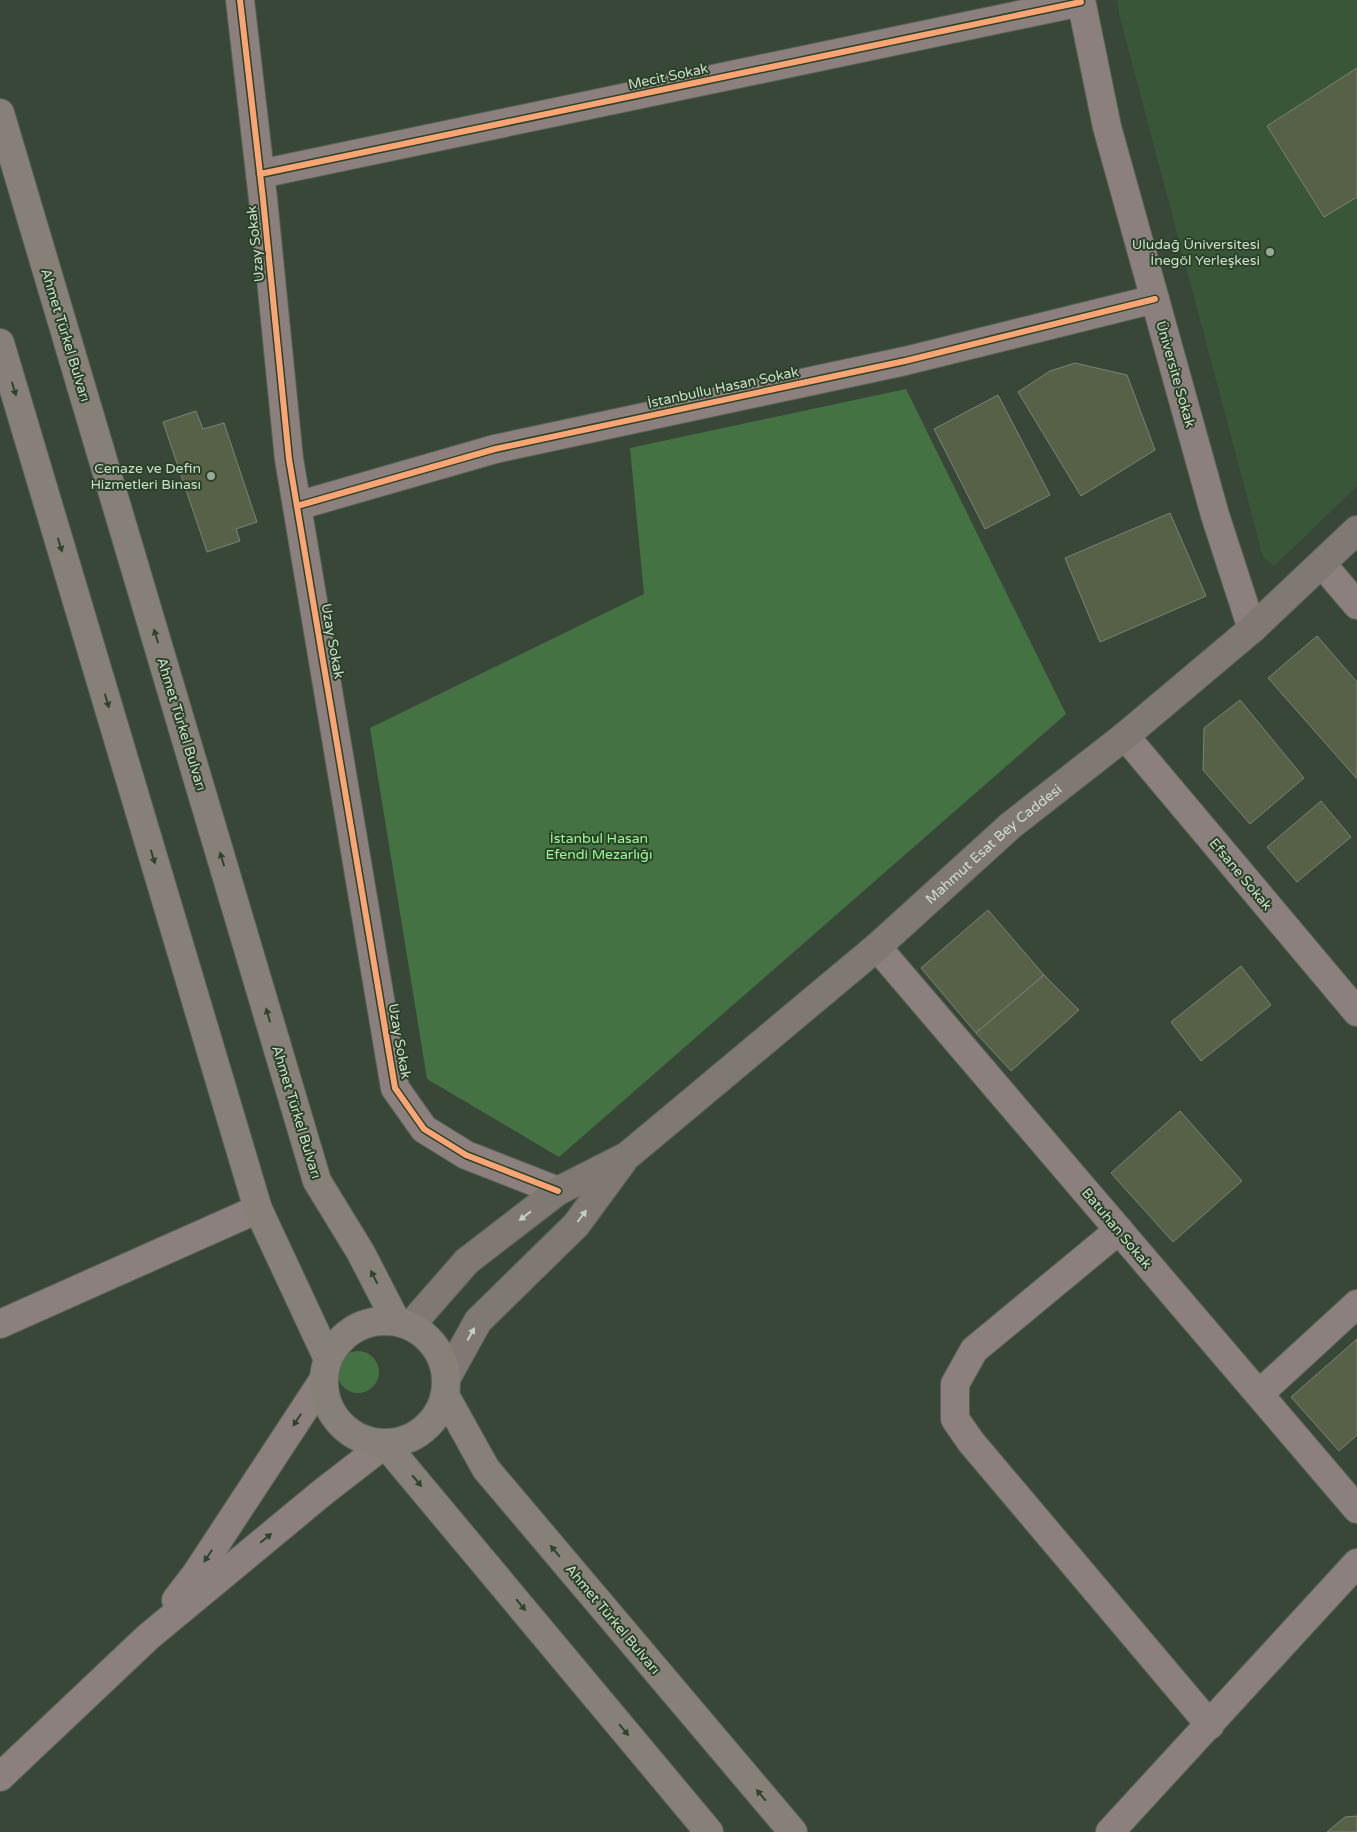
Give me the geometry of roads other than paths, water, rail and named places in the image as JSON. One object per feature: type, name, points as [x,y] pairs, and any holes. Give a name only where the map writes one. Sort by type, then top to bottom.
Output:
[{"type":"main road","name":"Ahmet Türkel Bulvarı","points":[[0,112],[317,1181],[403,1323]]},
{"type":"main road","points":[[0,343],[258,1209],[326,1369]]},
{"type":"main road","name":"Mahmut Esat Bey Caddesi","points":[[627,1156],[877,947],[1010,826],[1125,736],[1252,629],[1357,530]]},
{"type":"main road","points":[[403,1323],[467,1261],[558,1191],[627,1156]]},
{"type":"main road","points":[[446,1387],[442,1357],[431,1340],[403,1323],[376,1321],[357,1327],[345,1335],[334,1347],[326,1369],[326,1399],[334,1417],[348,1431],[365,1440],[385,1444],[405,1440],[423,1430],[437,1416],[446,1387],[478,1321],[576,1225],[627,1156]]},
{"type":"main road","name":"Ahmet Türkel Bulvarı","points":[[446,1387],[486,1469],[793,1832]]},
{"type":"main road","points":[[385,1444],[709,1832]]},
{"type":"street","name":"Uzay Sokak","points":[[240,0],[289,459],[395,1088],[424,1128],[466,1155],[558,1191]]},
{"type":"street","name":"Mecit Sokak","points":[[260,174],[1081,1]]},
{"type":"street","name":"Üniversite Sokak","points":[[1081,1],[1107,126],[1215,515],[1252,629]]},
{"type":"street","name":"İstanbullu Hasan Sokak","points":[[297,506],[495,449],[905,361],[1155,299]]},
{"type":"street","points":[[1322,564],[1357,605]]},
{"type":"street","name":"Efsane Sokak","points":[[1125,736],[1357,1012]]},
{"type":"street","name":"Batuhan Sokak","points":[[877,947],[1258,1394],[1356,1505]]},
{"type":"street","points":[[0,1324],[258,1209]]},
{"type":"street","points":[[1118,1230],[974,1350],[954,1384],[956,1419],[971,1442],[1210,1724]]},
{"type":"street","points":[[1258,1394],[1357,1304]]},
{"type":"street","points":[[148,1637],[196,1574],[326,1369]]},
{"type":"street","points":[[0,1777],[148,1637],[308,1504],[385,1444]]},
{"type":"street","points":[[1110,1832],[1357,1563]]},
{"type":"place","name":"Uludağ Üniversitesi İnegöl Yerleşkesi","points":[[1270,252]]},
{"type":"place","name":"Cenaze ve Defin Hizmetleri Binası","points":[[211,476]]},
{"type":"park label","name":"İstanbul Hasan Efendi Mezarlığı","points":[[599,846]]}]
